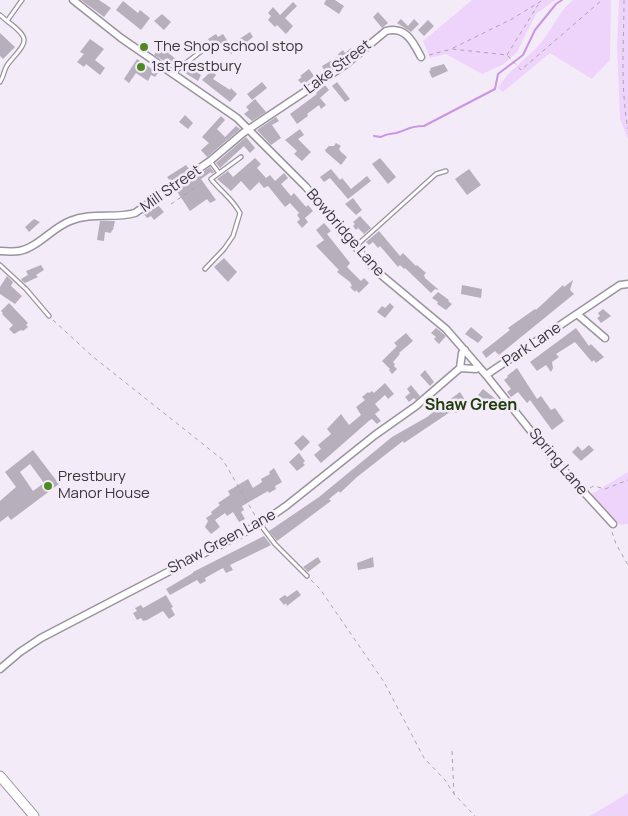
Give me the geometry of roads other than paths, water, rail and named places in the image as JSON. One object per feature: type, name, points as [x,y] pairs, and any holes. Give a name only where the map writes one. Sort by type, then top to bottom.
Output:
[{"type":"main road","points":[[0,776],[34,816]]},
{"type":"street","name":"Bowbridge Lane","points":[[72,0],[121,38],[237,118],[306,187],[374,269],[446,330],[486,375]]},
{"type":"street","name":"Lake Street","points":[[249,130],[345,65],[386,32],[398,30],[406,34],[421,57]]},
{"type":"street","name":"Mill Street","points":[[0,251],[16,252],[26,249],[63,224],[75,219],[96,216],[124,216],[135,213],[210,161],[249,130]]},
{"type":"street","name":"Park Lane","points":[[486,375],[620,285],[628,284]]},
{"type":"street","name":"Park Lane","points":[[577,314],[605,338]]},
{"type":"street","points":[[465,350],[462,354],[460,368],[476,370],[480,367]]},
{"type":"street","name":"Shaw Green Lane","points":[[0,669],[41,638],[147,581],[260,524],[286,506],[375,435],[416,406],[460,368]]},
{"type":"street","name":"Spring Lane","points":[[486,375],[550,455],[613,524]]},
{"type":"lane","points":[[7,20],[22,0]]},
{"type":"lane","points":[[0,16],[21,32],[24,42],[6,67],[0,82]]},
{"type":"lane","points":[[173,74],[208,46]]},
{"type":"lane","points":[[205,269],[224,249],[233,236],[240,213],[233,200],[222,193],[210,179],[241,156]]},
{"type":"lane","points":[[210,161],[218,173]]},
{"type":"lane","points":[[356,246],[436,174],[446,171]]},
{"type":"lane","points":[[0,265],[26,289],[49,316]]},
{"type":"lane","points":[[260,524],[275,544],[307,576]]},
{"type":"waterway","points":[[374,136],[381,137],[411,127],[424,126],[495,89],[498,74],[523,55],[535,30],[556,4],[562,0]]},
{"type":"place","name":"The Shop school stop","points":[[144,47]]},
{"type":"place","name":"1st Prestbury","points":[[141,67]]},
{"type":"place","name":"Prestbury Manor House","points":[[48,486]]},
{"type":"district","name":"Shaw Green","points":[[471,406]]}]
